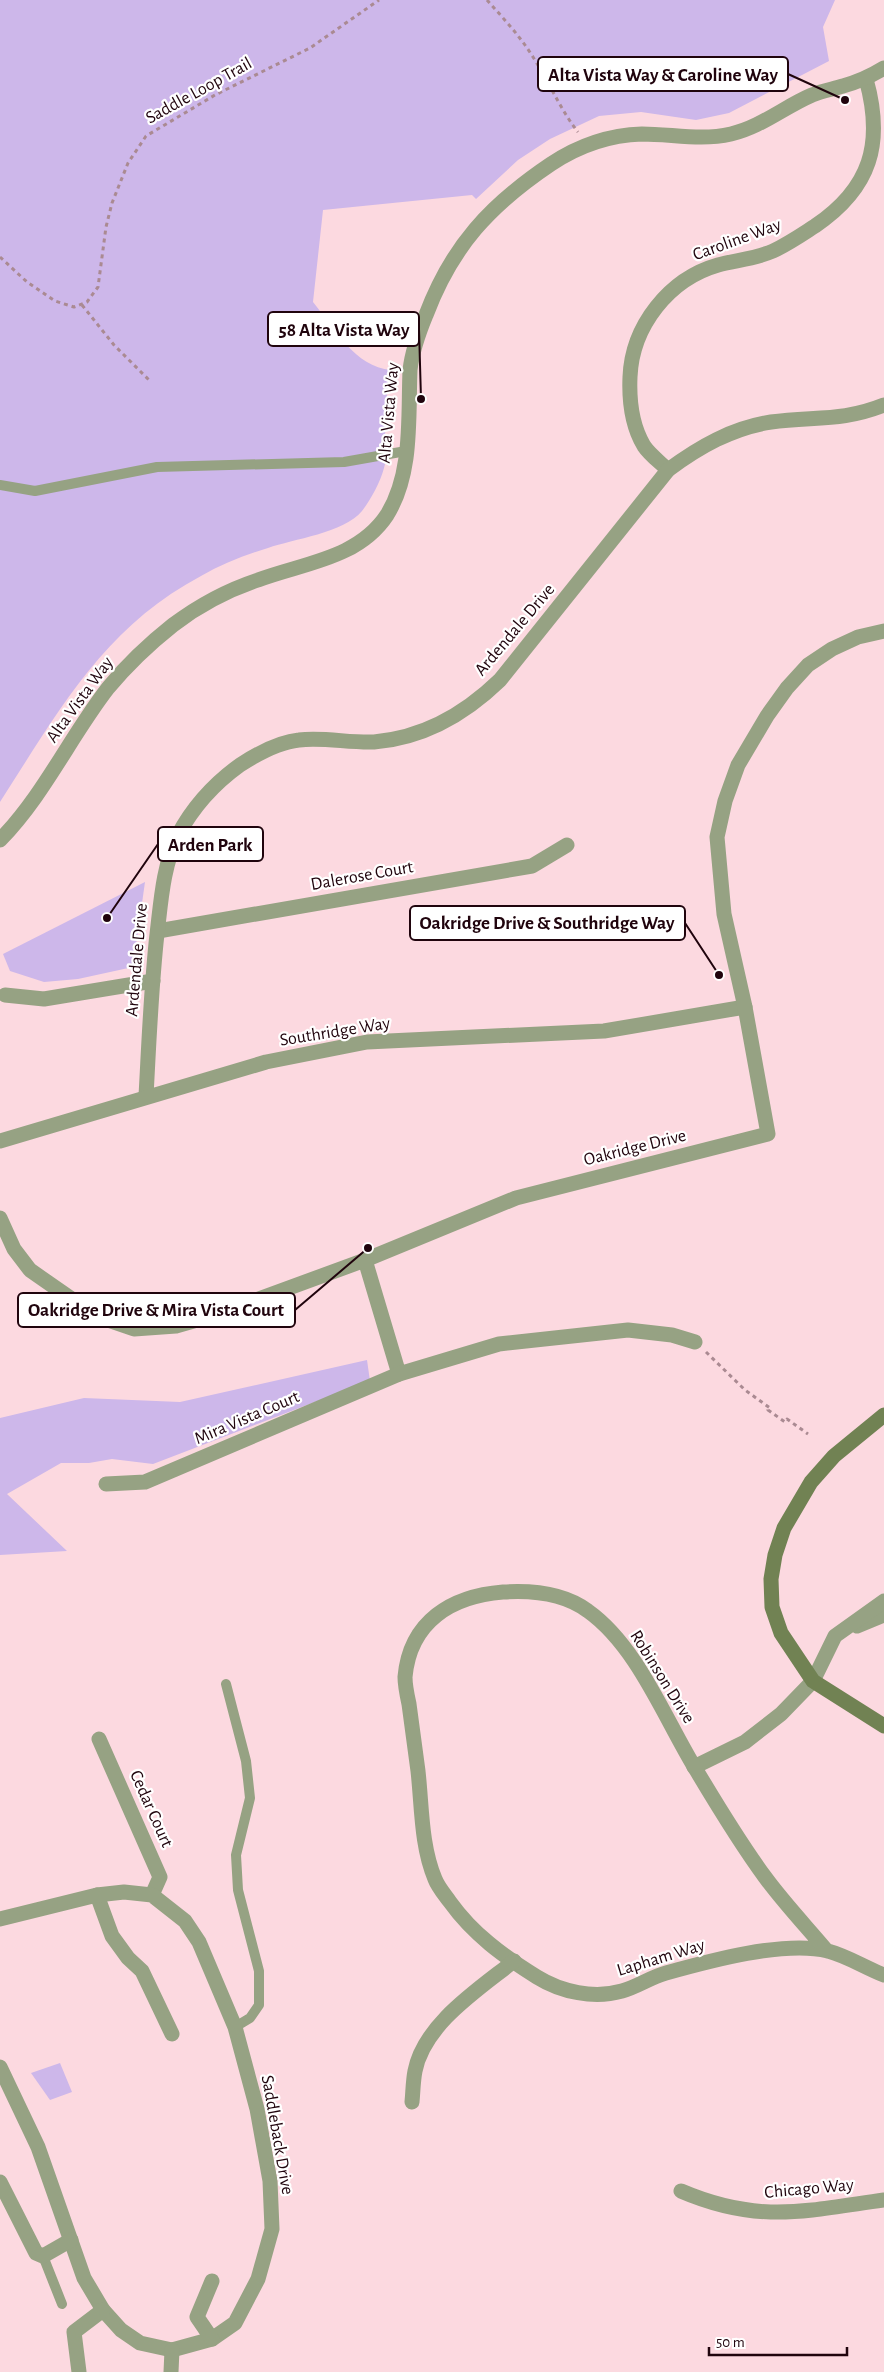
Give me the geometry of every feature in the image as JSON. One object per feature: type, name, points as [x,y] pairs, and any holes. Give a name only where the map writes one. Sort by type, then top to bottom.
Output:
[{"type":"street","name":"Alta Vista Way","points":[[0,840],[30,806],[108,688],[134,659],[174,624],[213,600],[256,580],[338,555],[374,531],[386,516],[399,492],[406,452],[411,364],[419,332],[436,288],[459,248],[486,216],[553,163],[588,145],[616,136],[644,134],[689,138],[730,134],[763,123],[791,104],[817,93],[866,79],[884,68]]},
{"type":"street","name":"Caroline Way","points":[[668,470],[645,446],[634,420],[629,394],[630,368],[636,344],[647,321],[660,301],[678,285],[697,273],[718,265],[753,258],[791,242],[827,218],[855,191],[872,162],[879,133],[877,106],[866,79]]},
{"type":"street","name":"Ardendale Drive","points":[[146,1096],[153,981],[168,862],[193,811],[211,790],[253,757],[276,746],[298,740],[374,742],[393,739],[431,728],[468,708],[500,680],[668,470],[708,443],[750,427],[772,422],[850,416],[884,405]]},
{"type":"street","name":"Oakridge Drive","points":[[0,1218],[14,1249],[30,1270],[60,1293],[96,1316],[134,1329],[176,1326],[218,1314],[365,1260],[516,1198],[768,1134],[745,1007],[724,914],[717,837],[725,802],[738,765],[786,688],[808,665],[832,649],[858,636],[884,631]]},
{"type":"street","name":"Dalerose Court","points":[[158,931],[532,866],[568,845]]},
{"type":"street","points":[[5,995],[44,999],[153,981]]},
{"type":"street","name":"Southridge Way","points":[[0,1141],[146,1096],[266,1062],[367,1042],[604,1031],[745,1007]]},
{"type":"street","points":[[365,1260],[400,1374]]},
{"type":"street","name":"Mira Vista Court","points":[[106,1484],[145,1482],[400,1374],[499,1344],[565,1335],[628,1330],[672,1335],[695,1342]]},
{"type":"street","points":[[884,1415],[834,1456],[810,1482],[784,1528],[775,1555],[772,1578],[772,1606],[781,1632],[813,1681],[884,1726]]},
{"type":"street","name":"Robinson Drive","points":[[514,1961],[488,1945],[464,1922],[436,1881],[425,1842],[405,1678],[412,1648],[423,1626],[442,1610],[465,1599],[492,1593],[521,1591],[544,1593],[566,1598],[588,1611],[620,1641],[649,1686],[694,1767],[766,1878],[827,1951]]},
{"type":"street","points":[[694,1767],[745,1742],[781,1714],[813,1681],[835,1636],[884,1600]]},
{"type":"street","points":[[835,1636],[884,1615]]},
{"type":"street","name":"Cedar Court","points":[[99,1739],[160,1876],[152,1895]]},
{"type":"street","points":[[0,1919],[97,1895],[124,1892],[152,1895]]},
{"type":"street","points":[[97,1895],[112,1936],[128,1958],[142,1971],[172,2034]]},
{"type":"street","name":"Saddleback Drive","points":[[0,2069],[38,2147],[84,2278],[103,2310],[121,2330],[140,2343],[172,2350],[212,2339],[235,2322],[258,2279],[272,2229],[270,2181],[257,2109],[235,2027],[199,1942],[185,1920],[152,1895]]},
{"type":"street","name":"Lapham Way","points":[[514,1961],[537,1977],[564,1990],[592,1994],[622,1992],[662,1974],[745,1953],[788,1948],[827,1951],[884,1976]]},
{"type":"street","points":[[412,2102],[415,2070],[427,2039],[455,2009],[514,1961]]},
{"type":"street","points":[[0,2182],[36,2253],[43,2256],[71,2240]]},
{"type":"street","name":"Chicago Way","points":[[681,2191],[727,2208],[754,2212],[804,2211],[884,2200]]},
{"type":"street","points":[[212,2280],[197,2316],[212,2339]]},
{"type":"street","points":[[79,2372],[74,2332],[103,2310]]},
{"type":"street","points":[[171,2372],[172,2350]]},
{"type":"lane","points":[[0,485],[35,491],[157,467],[344,462],[406,452]]},
{"type":"lane","points":[[226,1684],[246,1760],[250,1798],[236,1855],[238,1890],[260,1971],[259,2004],[250,2018],[235,2027]]},
{"type":"lane","points":[[43,2256],[62,2304]]},
{"type":"path","name":"Saddle Loop Trail","points":[[82,305],[91,299],[98,287],[108,215],[128,163],[146,136],[215,95],[310,48],[379,0]]},
{"type":"path","points":[[487,0],[518,35],[534,57],[566,116],[588,145]]},
{"type":"path","points":[[0,257],[27,282],[49,298],[68,306],[82,305],[114,345],[151,382]]},
{"type":"path","points":[[695,1342],[745,1390],[770,1408],[768,1410],[785,1422],[787,1419],[808,1434]]},
{"type":"shaded area","points":[[0,0],[835,0],[823,27],[829,61],[729,113],[696,120],[641,112],[599,116],[550,139],[518,160],[476,199],[472,195],[323,210],[313,302],[346,345],[356,354],[367,362],[391,370],[388,387],[385,464],[375,491],[362,511],[354,519],[343,525],[259,551],[225,564],[167,597],[136,621],[110,647],[63,705],[0,802]]},
{"type":"shaded area","points":[[145,882],[133,967],[78,979],[44,982],[10,971],[3,954]]},
{"type":"shaded area","points":[[367,1360],[370,1381],[153,1464],[112,1459],[89,1463],[61,1463],[7,1494],[67,1551],[0,1555],[0,1418],[84,1398],[180,1402]]},
{"type":"shaded area","points":[[60,2063],[72,2092],[50,2100],[31,2073]]},
{"type":"place","name":"Alta Vista Way & Caroline Way","points":[[845,100]]},
{"type":"place","name":"58 Alta Vista Way","points":[[421,399]]},
{"type":"place","name":"Arden Park","points":[[107,918]]},
{"type":"place","name":"Oakridge Drive & Southridge Way","points":[[719,975]]},
{"type":"place","name":"Oakridge Drive & Mira Vista Court","points":[[368,1248]]}]
